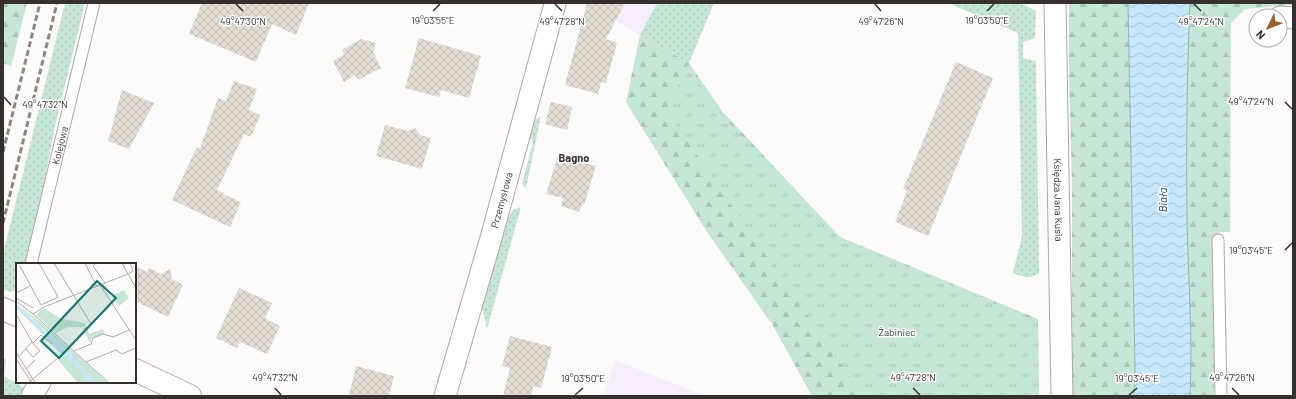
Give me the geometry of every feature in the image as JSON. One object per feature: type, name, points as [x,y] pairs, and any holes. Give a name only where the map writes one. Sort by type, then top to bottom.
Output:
[{"type":"street","name":"Księdza Jana Kusia","points":[[1056,3],[1062,396]]},
{"type":"street","name":"Przemysłowa","points":[[445,396],[487,253],[555,4]]},
{"type":"street","points":[[136,370],[190,396]]},
{"type":"street","points":[[32,396],[39,383]]},
{"type":"lane","name":"Kolejowa","points":[[31,263],[94,3]]},
{"type":"lane","points":[[1218,240],[1221,396]]},
{"type":"shaded area","points":[[586,3],[657,3],[640,35]]},
{"type":"shaded area","points":[[615,360],[706,396],[603,396]]},
{"type":"green space","points":[[3,3],[27,3],[11,66],[3,63]]},
{"type":"green space","points":[[65,3],[85,3],[56,122],[41,199],[25,263],[16,263],[16,290],[10,292],[3,289],[3,254]]},
{"type":"green space","points":[[657,3],[714,3],[689,63],[640,35]]},
{"type":"green space","points":[[948,3],[1020,3],[1036,11],[1035,38],[1023,42],[1023,58],[1036,61],[1039,273],[1032,277],[1023,277],[1013,273],[1022,236],[1018,33]]},
{"type":"green space","points":[[1069,3],[1128,3],[1135,367],[1134,396],[1073,396]]},
{"type":"green space","points":[[1190,3],[1293,3],[1293,5],[1248,8],[1245,9],[1231,23],[1230,232],[1221,232],[1214,239],[1214,396],[1190,396],[1191,329],[1187,218],[1187,83]]},
{"type":"green space","name":"Żabiniec","points":[[640,35],[689,63],[722,111],[840,237],[1038,319],[1039,396],[812,396],[772,324],[707,232],[626,102]]},
{"type":"green space","name":"Żabiniec","points":[[688,64],[716,109],[838,237],[1038,322],[1039,396],[861,396],[859,390],[670,116],[669,103]]},
{"type":"green space","points":[[541,116],[526,188],[522,184],[533,142],[529,136],[531,123]]},
{"type":"green space","points":[[521,207],[487,329],[482,307],[505,223],[513,210]]},
{"type":"green space","points":[[3,359],[6,359],[4,376],[26,389],[21,396],[3,396]]},
{"type":"water","name":"Biała","points":[[1128,3],[1190,3],[1187,83],[1187,218],[1191,329],[1190,396],[1134,396],[1135,367]]},
{"type":"building","points":[[202,3],[309,3],[296,35],[272,24],[256,62],[189,34]]},
{"type":"building","points":[[587,3],[625,3],[606,39],[617,43],[606,83],[601,82],[598,94],[565,85]]},
{"type":"building","points":[[419,38],[481,56],[469,98],[441,90],[439,97],[405,88]]},
{"type":"building","points":[[361,39],[376,43],[373,52],[381,68],[358,80],[355,75],[344,82],[333,61],[344,55],[342,50]]},
{"type":"building","points":[[956,62],[993,78],[928,236],[895,222],[907,191],[903,189]]},
{"type":"building","points":[[234,81],[257,89],[249,110],[260,115],[251,137],[244,134],[217,190],[241,202],[230,227],[172,200],[197,147],[200,148],[218,98],[226,101]]},
{"type":"building","points":[[122,90],[154,103],[129,149],[108,141]]},
{"type":"building","points":[[551,102],[572,107],[567,130],[545,124]]},
{"type":"building","points":[[385,125],[408,131],[415,128],[420,135],[431,138],[422,169],[376,156]]},
{"type":"building","points":[[558,155],[596,166],[584,205],[582,204],[579,212],[561,206],[563,198],[546,194]]},
{"type":"building","points":[[136,266],[147,272],[149,268],[161,274],[170,269],[172,279],[183,285],[168,317],[136,301]]},
{"type":"building","points":[[239,288],[272,303],[265,318],[280,326],[267,354],[240,342],[237,348],[216,338]]},
{"type":"building","points":[[510,336],[552,347],[541,388],[533,386],[531,396],[503,396],[510,368],[502,366]]},
{"type":"building","points":[[356,366],[394,376],[389,396],[349,396]]},
{"type":"railway","points":[[3,152],[40,3]]},
{"type":"railway","points":[[3,223],[57,3]]},
{"type":"district","name":"Bagno","points":[[574,157]]}]
